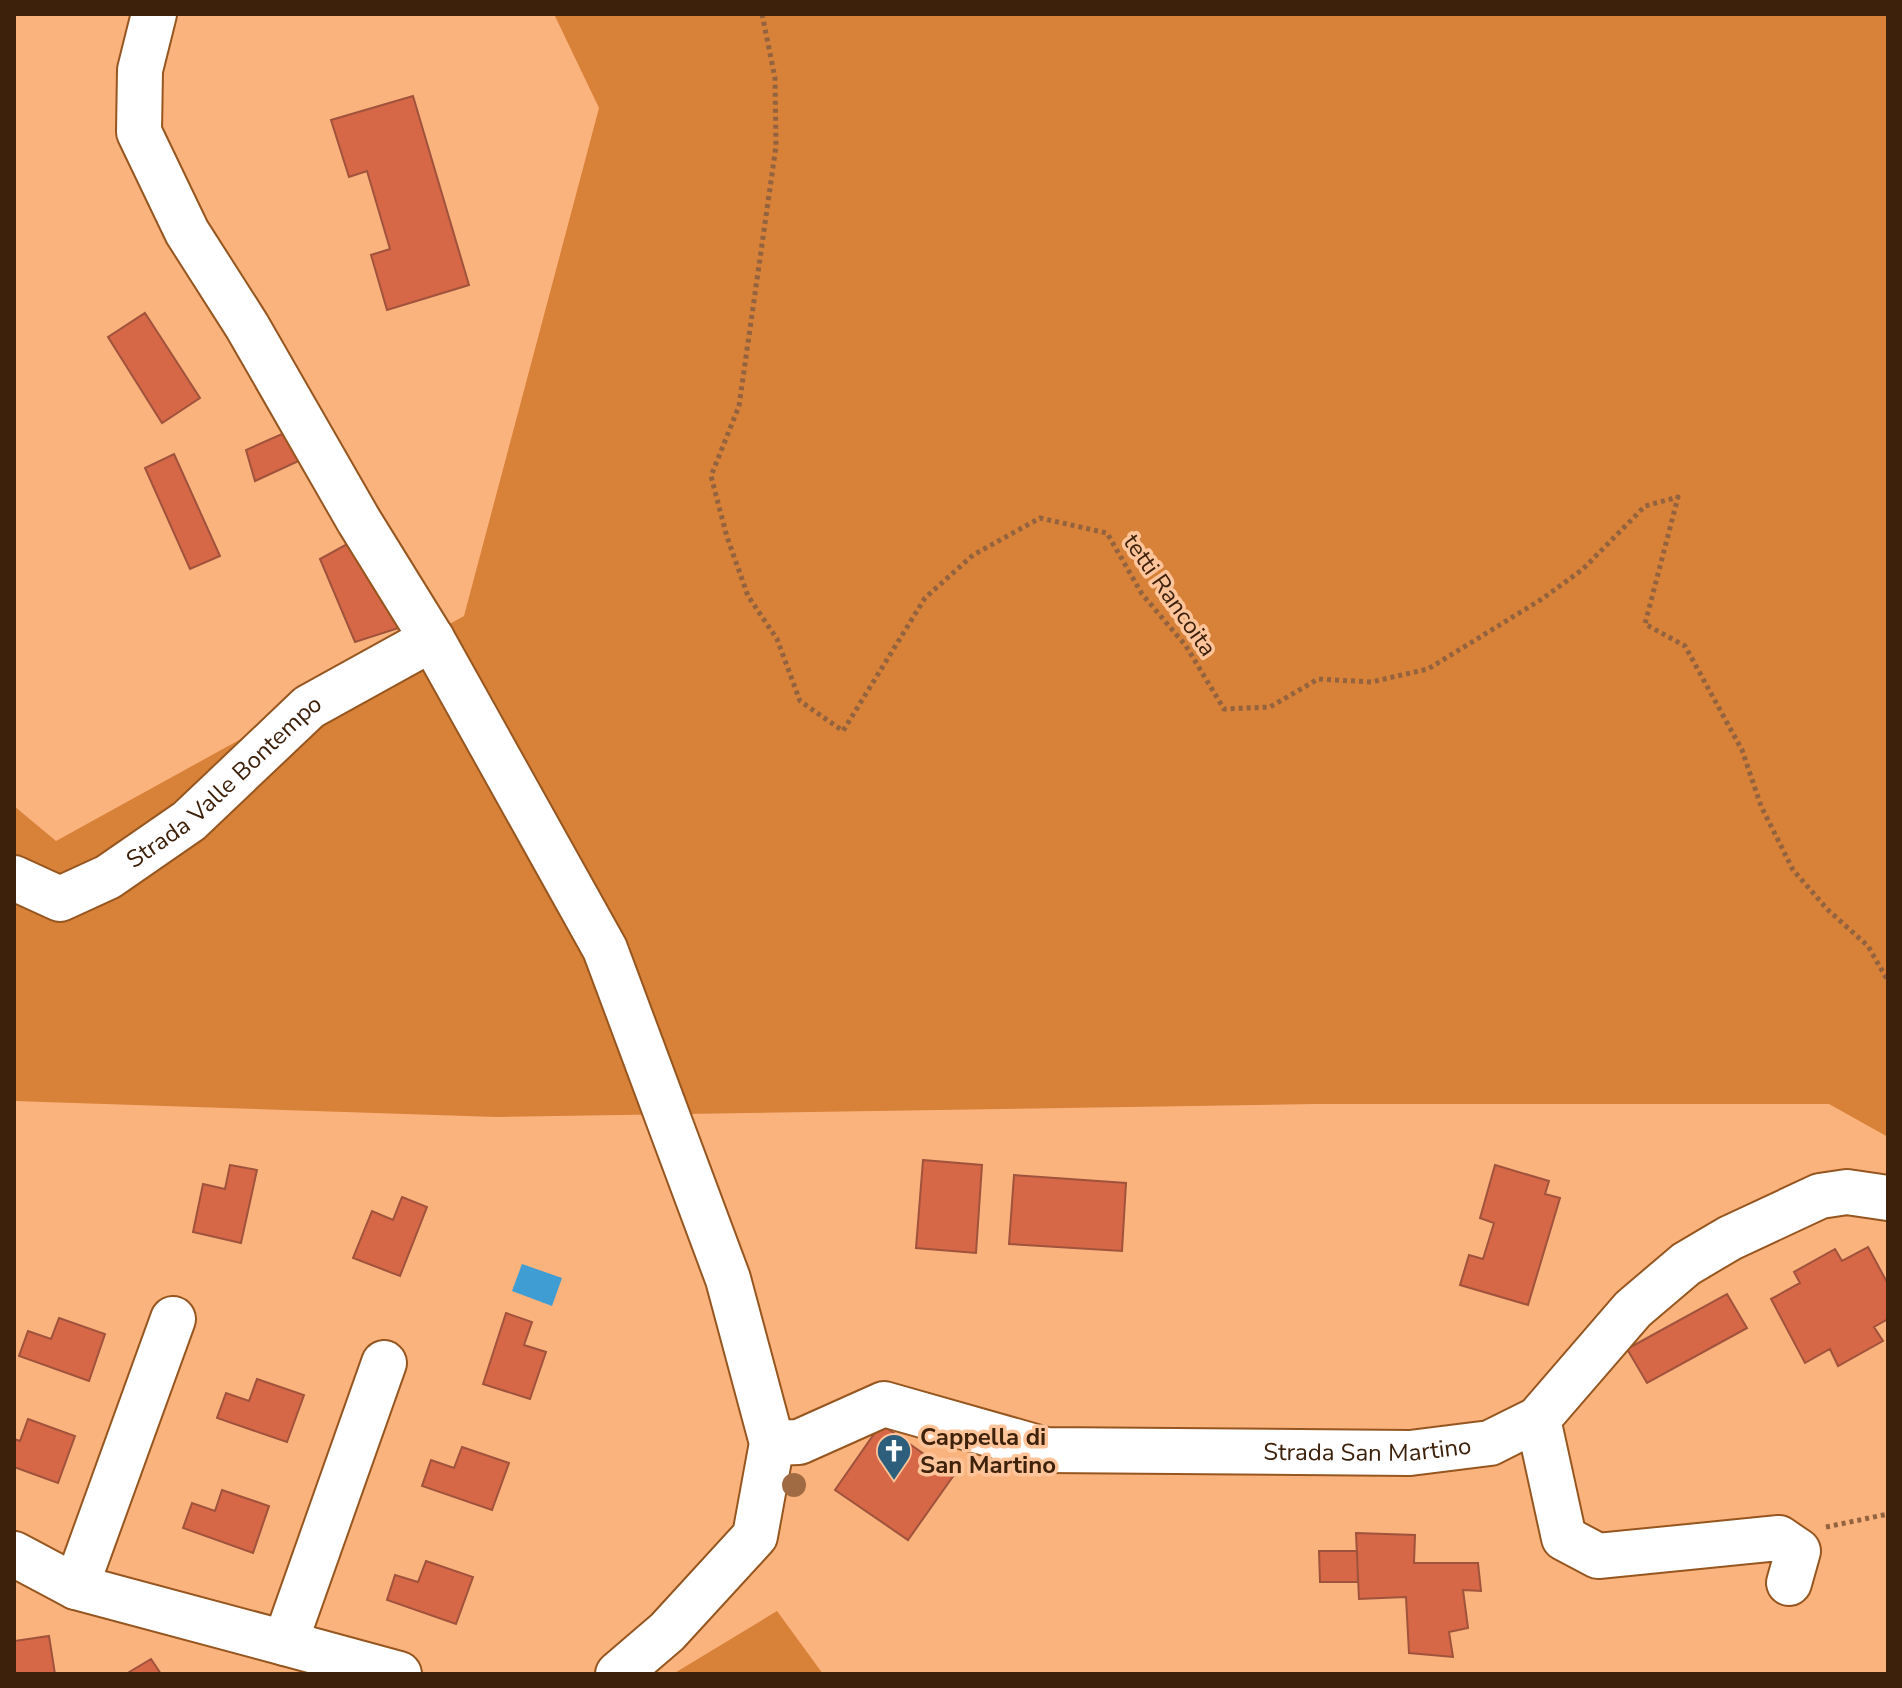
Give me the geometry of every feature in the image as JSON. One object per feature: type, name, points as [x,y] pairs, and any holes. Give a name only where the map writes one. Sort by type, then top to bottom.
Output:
[{"type":"street","points":[[154,14],[140,70],[139,132],[187,232],[247,326],[359,521],[432,639],[605,949],[728,1279],[772,1443],[755,1536],[667,1632],[618,1674]]},
{"type":"street","name":"Strada Valle Bontempo","points":[[14,878],[60,899],[108,877],[189,821],[309,707],[432,639]]},
{"type":"street","name":"Strada San Martino","points":[[772,1443],[799,1442],[884,1404],[1046,1450],[1410,1453],[1490,1443],[1538,1419],[1633,1309],[1686,1264],[1730,1238],[1820,1196],[1847,1192],[1888,1198]]},
{"type":"street","points":[[76,1587],[173,1319]]},
{"type":"street","points":[[285,1643],[384,1363]]},
{"type":"street","points":[[1538,1419],[1564,1538],[1598,1556],[1779,1538],[1798,1551],[1789,1583]]},
{"type":"street","points":[[14,1554],[76,1587],[399,1674]]},
{"type":"path","name":"tetti Rancoita","points":[[762,14],[775,78],[776,146],[739,406],[711,476],[727,537],[748,596],[777,639],[800,701],[843,731],[925,598],[973,555],[1040,518],[1107,533],[1142,594],[1186,646],[1224,709],[1270,707],[1318,679],[1371,682],[1428,669],[1542,599],[1583,569],[1645,506],[1678,497],[1645,624],[1685,646],[1742,750],[1761,806],[1793,870],[1828,910],[1868,946],[1888,981]]},
{"type":"path","points":[[1779,1538],[1888,1514]]},
{"type":"shaded area","points":[[554,14],[1888,14],[1888,1137],[1829,1104],[1316,1104],[496,1117],[14,1101],[14,806],[56,841],[464,616],[599,108]]},
{"type":"shaded area","points":[[777,1611],[823,1674],[673,1674]]},
{"type":"water","points":[[522,1264],[562,1278],[552,1306],[512,1291]]},
{"type":"building","points":[[413,96],[469,285],[387,310],[371,255],[390,249],[367,171],[349,177],[331,120]]},
{"type":"building","points":[[145,313],[200,398],[162,423],[108,337]]},
{"type":"building","points":[[291,430],[305,458],[255,481],[246,450]]},
{"type":"building","points":[[174,454],[220,556],[190,569],[145,468]]},
{"type":"building","points":[[358,538],[411,624],[355,642],[320,559]]},
{"type":"building","points":[[923,1160],[982,1165],[976,1253],[916,1248]]},
{"type":"building","points":[[230,1165],[257,1170],[241,1243],[193,1232],[203,1184],[225,1189]]},
{"type":"building","points":[[1495,1165],[1549,1181],[1545,1194],[1560,1198],[1528,1305],[1460,1285],[1469,1255],[1483,1259],[1494,1223],[1480,1218]]},
{"type":"building","points":[[1014,1175],[1126,1183],[1122,1251],[1009,1244]]},
{"type":"building","points":[[402,1197],[427,1207],[400,1276],[353,1258],[372,1211],[393,1220]]},
{"type":"building","points":[[1868,1247],[1888,1284],[1888,1319],[1874,1327],[1883,1341],[1838,1366],[1830,1349],[1805,1363],[1771,1299],[1800,1283],[1794,1272],[1835,1249],[1842,1261]]},
{"type":"building","points":[[1727,1294],[1747,1328],[1647,1383],[1627,1349]]},
{"type":"building","points":[[506,1313],[532,1322],[524,1345],[546,1352],[530,1399],[483,1384]]},
{"type":"building","points":[[59,1318],[105,1334],[89,1381],[19,1356],[28,1331],[51,1339]]},
{"type":"building","points":[[257,1379],[304,1395],[287,1442],[217,1418],[226,1393],[249,1401]]},
{"type":"building","points":[[28,1419],[75,1436],[58,1483],[14,1467],[14,1439],[20,1441]]},
{"type":"building","name":"Cappella di San Martino","points":[[881,1424],[954,1475],[908,1540],[835,1490]]},
{"type":"building","points":[[462,1447],[509,1463],[492,1510],[422,1486],[431,1460],[454,1468]]},
{"type":"building","points":[[222,1490],[269,1506],[253,1553],[183,1528],[192,1503],[215,1511]]},
{"type":"building","points":[[1356,1533],[1415,1535],[1414,1563],[1478,1563],[1481,1591],[1463,1590],[1468,1628],[1449,1632],[1453,1657],[1409,1653],[1406,1597],[1359,1599]]},
{"type":"building","points":[[1319,1551],[1357,1551],[1358,1582],[1320,1582]]},
{"type":"building","points":[[426,1561],[473,1577],[456,1624],[387,1600],[395,1575],[418,1582]]},
{"type":"building","points":[[49,1636],[55,1674],[14,1674],[14,1641]]},
{"type":"building","points":[[151,1659],[161,1674],[126,1674]]},
{"type":"place","name":"Cappella di San Martino","points":[[894,1482]]}]
